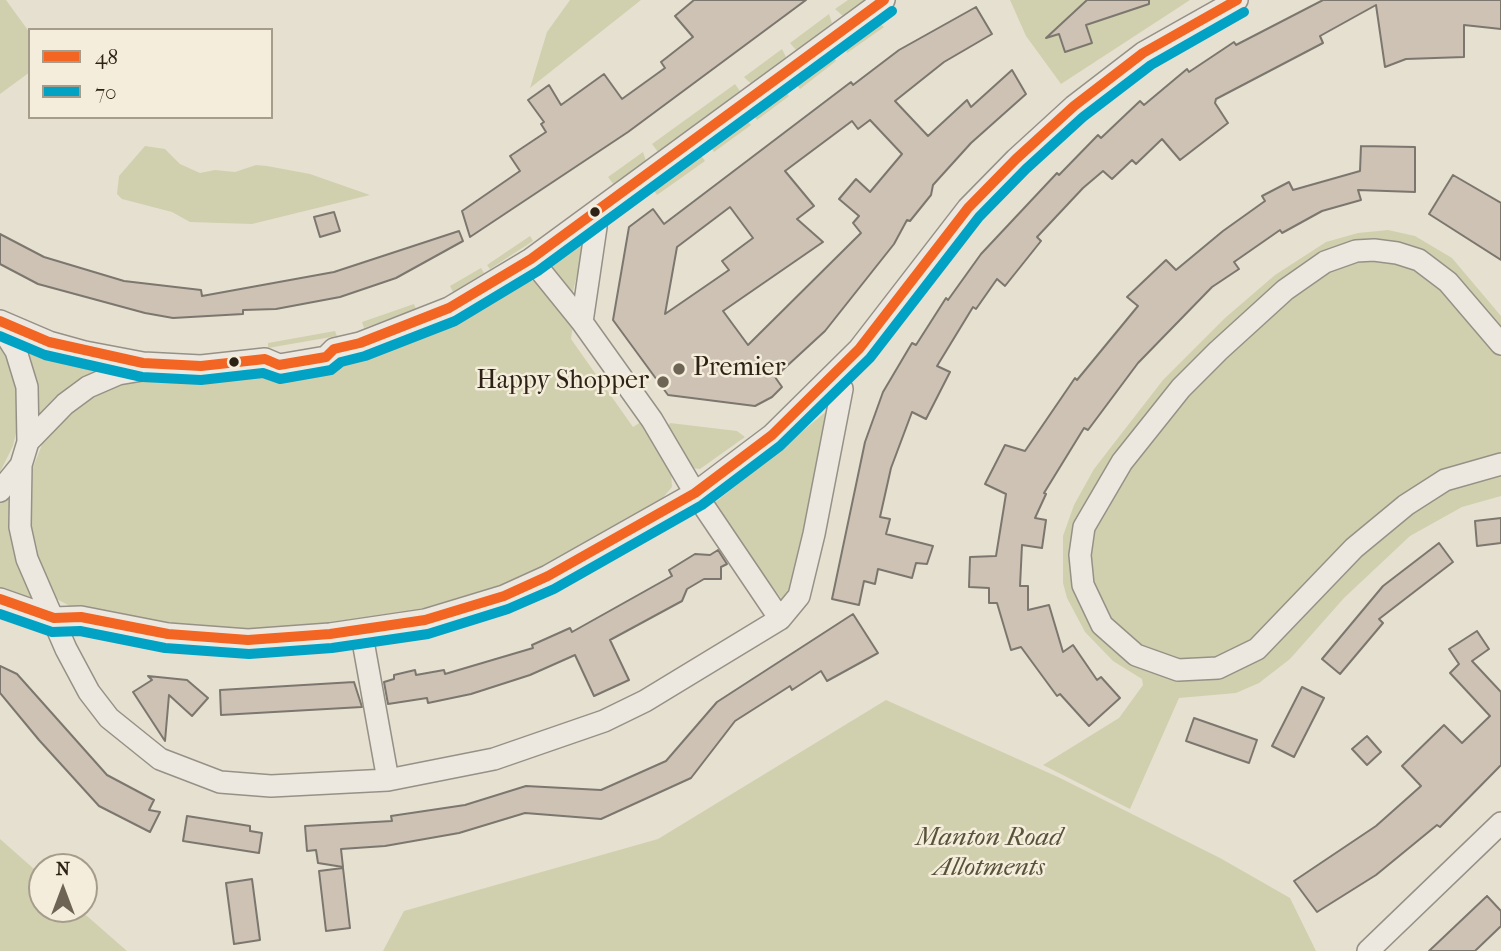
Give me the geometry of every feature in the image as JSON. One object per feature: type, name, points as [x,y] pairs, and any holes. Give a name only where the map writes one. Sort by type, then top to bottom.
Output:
[{"type":"street","points":[[28,442],[65,404],[103,380],[143,369],[265,359],[279,365],[326,357],[334,349],[360,343],[449,308],[531,259],[884,0]]},
{"type":"street","points":[[0,599],[54,618],[81,617],[168,634],[215,639],[278,638],[361,630],[425,620],[504,596],[600,549],[695,493],[772,435],[832,379],[859,349],[968,208],[1006,168],[1074,106],[1143,53],[1237,0]]},
{"type":"street","points":[[582,322],[596,227],[590,217]]},
{"type":"street","points":[[1500,464],[1445,480],[1406,505],[1354,548],[1258,649],[1218,668],[1178,670],[1136,655],[1102,625],[1083,585],[1080,555],[1084,527],[1122,462],[1181,388],[1218,351],[1277,297],[1325,262],[1356,251],[1374,250],[1419,260],[1448,282],[1501,344]]},
{"type":"street","points":[[531,259],[582,322],[652,420],[695,493],[780,619]]},
{"type":"street","points":[[0,321],[85,352],[143,363],[201,366]]},
{"type":"street","points":[[0,326],[16,351],[25,381],[28,442],[21,465],[23,543],[66,649],[98,705],[135,742],[174,767],[205,778],[244,785],[388,780],[494,759],[604,721],[645,701],[780,619],[800,596],[814,534],[842,389],[832,379]]},
{"type":"street","points":[[0,491],[21,465]]},
{"type":"street","points":[[361,630],[388,780]]},
{"type":"street","points":[[1368,951],[1501,823]]},
{"type":"green space","points":[[0,0],[6,0],[28,30],[28,73],[0,94]]},
{"type":"green space","points":[[570,0],[641,0],[530,88],[547,32]]},
{"type":"green space","points":[[848,0],[865,0],[843,16],[835,9]]},
{"type":"green space","points":[[1010,0],[1190,0],[1061,84],[1026,36]]},
{"type":"green space","points":[[829,14],[832,23],[796,50],[790,43]]},
{"type":"green space","points":[[876,21],[884,27],[847,53],[845,44]]},
{"type":"green space","points":[[782,49],[786,57],[751,83],[744,77]]},
{"type":"green space","points":[[831,54],[836,61],[800,89],[794,81]]},
{"type":"green space","points":[[735,84],[740,91],[658,152],[652,144]]},
{"type":"green space","points":[[784,90],[789,96],[757,120],[752,113]]},
{"type":"green space","points":[[745,118],[751,125],[714,152],[709,145]]},
{"type":"green space","points":[[145,146],[165,149],[180,164],[200,173],[215,170],[235,172],[256,165],[267,166],[310,174],[370,195],[252,224],[190,222],[172,212],[122,199],[117,194],[119,176]]},
{"type":"green space","points":[[643,152],[646,161],[614,185],[608,177]]},
{"type":"green space","points":[[699,153],[705,161],[657,195],[652,188]]},
{"type":"green space","points":[[1388,230],[1415,236],[1452,258],[1501,316],[1501,496],[1462,507],[1410,536],[1344,598],[1290,659],[1259,683],[1236,693],[1179,698],[1130,809],[1043,765],[1119,718],[1143,685],[1142,679],[1113,661],[1085,632],[1067,598],[1063,583],[1063,536],[1074,505],[1094,469],[1163,380],[1225,318],[1275,275],[1326,242],[1358,233]]},
{"type":"green space","points":[[530,236],[533,241],[490,269],[487,265]]},
{"type":"green space","points":[[575,241],[582,242],[583,251],[572,295],[547,264],[549,259]]},
{"type":"green space","points":[[481,268],[484,273],[453,292],[450,286]]},
{"type":"green space","points":[[525,279],[534,281],[573,325],[571,339],[633,427],[641,422],[671,470],[672,487],[661,500],[558,559],[510,582],[423,609],[361,622],[252,630],[166,625],[81,612],[53,597],[32,558],[26,485],[45,437],[84,396],[140,376],[206,377],[260,373],[306,367],[359,354],[451,319]]},
{"type":"green space","points":[[414,304],[416,309],[364,328],[362,322]]},
{"type":"green space","points":[[335,331],[337,336],[268,348],[268,343]]},
{"type":"green space","points":[[0,345],[18,380],[18,424],[13,446],[0,472]]},
{"type":"green space","points":[[31,346],[96,365],[103,370],[41,416],[37,414],[25,347]]},
{"type":"green space","points":[[833,406],[787,606],[712,505]]},
{"type":"green space","points":[[670,423],[737,431],[745,437],[700,469],[691,468],[665,430]]},
{"type":"green space","points":[[7,496],[12,500],[35,601],[0,590],[0,500]]},
{"type":"green space","name":"Manton Road Allotments","points":[[886,700],[1058,777],[1220,858],[1290,898],[1316,951],[383,951],[404,911],[658,839]]},
{"type":"green space","points":[[0,839],[28,864],[28,923],[95,923],[127,951],[0,951]]},
{"type":"building","points":[[694,0],[806,0],[628,132],[470,237],[462,211],[520,171],[510,156],[546,132],[541,124],[544,122],[528,100],[549,85],[561,105],[604,74],[622,99],[665,68],[661,62],[693,37],[675,16]]},
{"type":"building","points":[[1087,0],[1149,0],[1149,4],[1086,25],[1092,43],[1065,52],[1059,34],[1046,38]]},
{"type":"building","points":[[1323,0],[1501,0],[1501,29],[1464,25],[1464,57],[1406,59],[1385,67],[1376,5],[1320,36],[1323,43],[1216,99],[1215,103],[1228,123],[1180,160],[1162,139],[1136,164],[1132,160],[1112,179],[1103,171],[1083,188],[1037,237],[1041,241],[1005,286],[997,279],[976,309],[973,307],[937,366],[950,372],[926,419],[912,412],[891,468],[880,517],[890,519],[886,534],[933,546],[927,564],[916,563],[912,578],[878,569],[875,584],[864,581],[859,605],[832,599],[865,442],[883,392],[912,343],[916,345],[946,298],[948,300],[981,254],[1057,173],[1059,175],[1098,135],[1101,138],[1140,101],[1144,105],[1187,69],[1189,72],[1234,42],[1236,45]]},
{"type":"building","points":[[976,7],[992,34],[944,62],[895,101],[928,136],[967,100],[971,107],[1012,70],[1026,94],[971,143],[933,185],[931,195],[910,221],[907,220],[894,244],[825,331],[775,377],[782,387],[772,397],[755,406],[668,395],[613,320],[629,227],[653,209],[664,224],[851,82],[853,85],[899,50]],"holes":[[[870,120],[902,154],[870,192],[856,179],[839,199],[859,216],[853,223],[861,233],[748,345],[723,311],[823,242],[797,219],[814,206],[785,171],[852,121],[858,129]],[[730,207],[753,238],[722,261],[729,270],[665,314],[677,247]]]},
{"type":"building","points":[[1361,146],[1415,147],[1415,192],[1358,190],[1361,200],[1322,211],[1282,233],[1280,230],[1234,262],[1239,269],[1212,287],[1138,363],[1088,430],[1084,428],[1044,493],[1046,494],[1035,518],[1046,520],[1042,548],[1022,545],[1020,586],[1028,586],[1028,610],[1049,605],[1063,652],[1073,645],[1097,680],[1101,677],[1120,698],[1089,726],[1060,694],[1057,696],[1021,647],[1011,650],[997,603],[989,603],[989,588],[969,587],[970,557],[996,556],[1006,494],[985,484],[1005,445],[1025,451],[1075,378],[1077,380],[1138,306],[1127,297],[1166,260],[1176,270],[1265,201],[1262,196],[1289,182],[1293,190],[1360,171]]},
{"type":"building","points":[[1453,175],[1501,203],[1501,260],[1429,214]]},
{"type":"building","points":[[334,212],[340,231],[320,237],[314,217]]},
{"type":"building","points":[[459,231],[463,241],[396,278],[340,297],[276,309],[243,310],[243,314],[173,318],[145,313],[38,284],[0,264],[0,234],[44,257],[124,281],[201,290],[202,296],[334,272]]},
{"type":"building","points":[[1501,518],[1501,543],[1477,546],[1475,521]]},
{"type":"building","points":[[1439,543],[1453,562],[1379,619],[1383,623],[1340,674],[1322,659],[1383,586]]},
{"type":"building","points":[[718,550],[727,564],[721,567],[721,579],[704,579],[687,589],[682,601],[610,640],[629,680],[594,696],[575,655],[530,675],[471,694],[428,703],[427,698],[388,704],[384,682],[394,679],[394,675],[415,670],[416,675],[444,670],[445,674],[533,648],[532,645],[570,628],[572,632],[672,576],[669,570],[695,554],[710,555]]},
{"type":"building","points":[[853,614],[878,653],[827,681],[821,671],[792,690],[790,686],[735,721],[691,778],[601,819],[525,813],[459,833],[385,846],[341,849],[343,867],[318,863],[316,850],[307,851],[305,826],[392,821],[391,816],[465,805],[526,786],[601,790],[666,761],[717,702]]},
{"type":"building","points":[[1477,631],[1489,649],[1472,661],[1501,692],[1501,765],[1440,827],[1437,825],[1376,875],[1317,912],[1294,881],[1376,826],[1421,786],[1402,766],[1444,725],[1462,743],[1490,716],[1450,673],[1459,664],[1449,649]]},
{"type":"building","points":[[0,666],[17,674],[107,775],[154,800],[149,810],[160,812],[150,832],[99,806],[39,740],[0,693]]},
{"type":"building","points":[[148,676],[187,680],[208,698],[192,716],[169,695],[165,741],[133,692],[152,680]]},
{"type":"building","points":[[354,682],[362,707],[221,715],[220,690]]},
{"type":"building","points":[[1302,687],[1324,698],[1294,757],[1272,746]]},
{"type":"building","points":[[1194,718],[1257,740],[1249,763],[1186,741]]},
{"type":"building","points":[[1367,736],[1381,752],[1367,765],[1352,749]]},
{"type":"building","points":[[187,816],[250,826],[250,831],[262,833],[259,853],[183,841]]},
{"type":"building","points":[[343,868],[350,928],[326,931],[319,871]]},
{"type":"building","points":[[252,879],[260,940],[234,944],[226,883]]},
{"type":"building","points":[[1487,896],[1501,911],[1501,926],[1475,951],[1429,951]]},
{"type":"transit line","name":"48","points":[[0,321],[49,342],[143,363],[201,366],[265,359],[279,365],[326,357],[334,349],[360,343],[449,308],[531,259],[884,0]]},
{"type":"transit line","name":"48","points":[[0,599],[54,618],[81,617],[168,634],[248,640],[330,634],[425,620],[504,596],[548,576],[695,493],[772,435],[859,349],[968,208],[1016,159],[1074,106],[1143,53],[1237,0]]},
{"type":"transit line","name":"70","points":[[0,336],[45,355],[142,377],[201,380],[263,373],[280,379],[331,370],[341,362],[365,356],[455,321],[538,271],[892,11]]},
{"type":"transit line","name":"70","points":[[0,614],[52,632],[80,631],[165,648],[249,654],[332,648],[428,634],[508,609],[554,589],[702,505],[780,446],[870,358],[979,217],[1026,169],[1083,117],[1151,65],[1244,12]]},
{"type":"place","name":"Premier","points":[[679,369]]},
{"type":"place","name":"Happy Shopper","points":[[663,382]]}]
